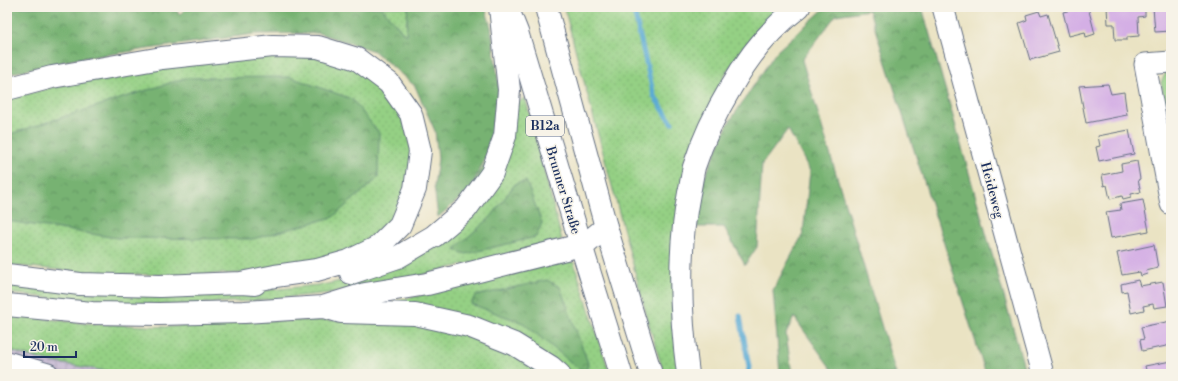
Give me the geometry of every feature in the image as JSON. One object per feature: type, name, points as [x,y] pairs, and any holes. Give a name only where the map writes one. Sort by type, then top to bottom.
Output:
[{"type":"main road","points":[[7,274],[80,284],[160,286],[241,283],[278,285],[351,273],[398,257],[434,236],[466,209],[492,173],[505,136],[509,90],[500,7]]},
{"type":"main road","name":"Brunner Straße","points":[[507,7],[517,32],[580,245],[621,374]]},
{"type":"main road","name":"B12a","points":[[546,7],[606,227],[651,374]]},
{"type":"main road","points":[[688,374],[684,344],[680,282],[684,218],[694,167],[715,114],[744,65],[785,18],[799,7]]},
{"type":"main road","points":[[7,89],[52,77],[162,58],[273,46],[318,48],[357,60],[389,83],[411,114],[420,151],[415,189],[400,225],[378,247],[349,261],[317,270],[241,283]]},
{"type":"main road","points":[[14,304],[92,313],[159,314],[244,312],[323,307],[364,294],[427,284],[580,245],[588,242],[606,227]]},
{"type":"main road","points":[[323,307],[341,312],[415,314],[469,326],[514,344],[551,367],[559,374]]},
{"type":"street","name":"Heideweg","points":[[943,7],[1043,374]]},
{"type":"street","points":[[1171,62],[1145,64],[1171,204]]},
{"type":"street","points":[[7,362],[48,374]]},
{"type":"shaded area","points":[[7,350],[47,361],[124,374],[7,374]]},
{"type":"green space","points":[[7,7],[172,7],[180,14],[187,7],[381,7],[406,36],[408,7],[485,7],[491,27],[499,87],[492,145],[469,191],[438,217],[434,186],[438,159],[435,131],[415,86],[374,51],[318,33],[254,34],[76,59],[7,74]]},
{"type":"green space","points":[[381,7],[408,7],[406,37]]},
{"type":"green space","points":[[564,7],[781,7],[765,22],[727,71],[711,103],[692,149],[682,374],[664,374],[650,328]]},
{"type":"green space","points":[[826,7],[922,7],[1026,374],[986,374],[869,10],[836,15],[802,60],[896,374],[835,374],[794,317],[786,334],[792,374],[780,374],[773,290],[803,234],[810,171],[788,129],[762,164],[757,247],[745,265],[724,227],[697,227],[704,179],[728,124],[776,52]]},
{"type":"green space","points":[[272,55],[316,57],[355,67],[381,86],[402,116],[412,149],[408,185],[395,219],[373,239],[325,262],[249,273],[168,275],[94,273],[7,265],[7,99],[53,87],[162,67]]},
{"type":"green space","points":[[1171,64],[1171,135],[1161,82]]},
{"type":"green space","points":[[290,77],[352,99],[379,133],[378,178],[333,217],[253,239],[117,238],[7,221],[7,135],[185,78]]},
{"type":"green space","points":[[525,97],[562,240],[393,282],[329,293],[252,301],[169,305],[88,302],[7,293],[7,285],[250,292],[327,284],[359,277],[443,241],[518,103]]},
{"type":"green space","points":[[526,181],[542,223],[536,237],[466,254],[454,250],[491,217],[515,184]]},
{"type":"green space","points":[[566,260],[574,263],[610,374],[569,374],[397,306],[396,301]]},
{"type":"green space","points":[[547,280],[560,287],[588,363],[586,371],[578,368],[523,323],[471,304],[475,296]]},
{"type":"green space","points":[[7,314],[80,323],[167,327],[261,321],[355,320],[405,322],[444,328],[506,349],[545,374],[124,374],[47,361],[7,350]]},
{"type":"building","points":[[1088,7],[1095,34],[1086,37],[1085,32],[1069,36],[1063,12]]},
{"type":"building","points":[[1107,7],[1145,7],[1145,16],[1138,17],[1139,36],[1127,37],[1127,40],[1115,40],[1114,24],[1108,24]]},
{"type":"building","points":[[1153,7],[1171,7],[1171,31],[1155,32]]},
{"type":"building","points":[[1039,11],[1041,16],[1048,14],[1059,52],[1030,60],[1019,23],[1027,20],[1026,15]]},
{"type":"building","points":[[1108,84],[1111,94],[1124,92],[1127,115],[1086,123],[1079,86]]},
{"type":"building","points":[[1129,130],[1134,154],[1099,161],[1096,147],[1100,146],[1098,136]]},
{"type":"building","points":[[1137,161],[1140,179],[1138,180],[1141,192],[1131,194],[1131,197],[1123,199],[1122,196],[1110,199],[1107,185],[1104,186],[1102,175],[1122,171],[1121,164]]},
{"type":"building","points":[[1143,200],[1149,231],[1111,238],[1106,212],[1121,210],[1120,204]]},
{"type":"building","points":[[1154,245],[1158,268],[1146,271],[1147,274],[1141,276],[1140,272],[1122,275],[1117,253]]},
{"type":"building","points":[[1138,280],[1140,286],[1163,282],[1167,306],[1154,308],[1153,304],[1143,306],[1144,310],[1131,313],[1127,291],[1122,292],[1121,284]]},
{"type":"building","points":[[1171,321],[1171,345],[1142,351],[1140,340],[1144,339],[1141,327]]},
{"type":"building","points":[[1171,361],[1171,374],[1147,374],[1145,366]]},
{"type":"waterway","points":[[633,7],[654,96],[672,123]]},
{"type":"waterway","points":[[740,316],[749,367],[748,374]]}]
